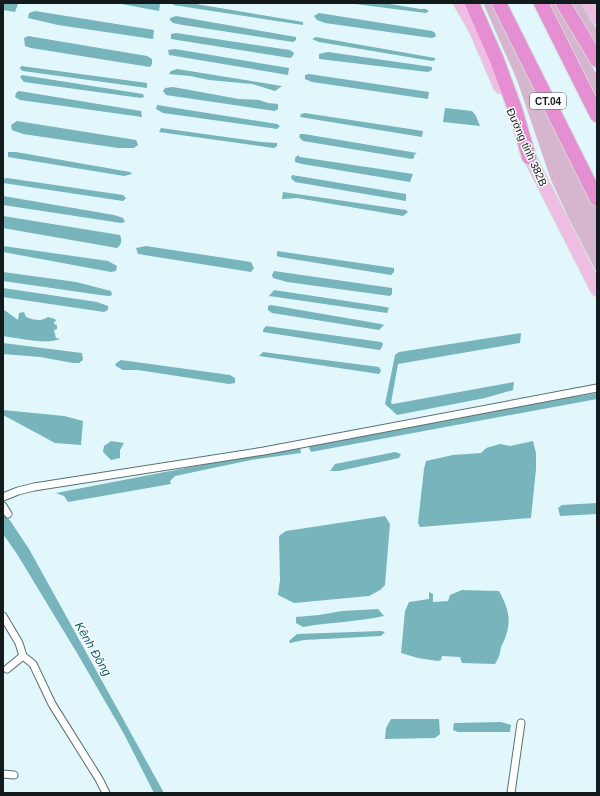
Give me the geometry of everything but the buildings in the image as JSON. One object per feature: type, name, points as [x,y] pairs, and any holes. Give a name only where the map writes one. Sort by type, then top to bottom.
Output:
[{"type":"highway","points":[[472,3],[497,60],[515,109],[529,157]]},
{"type":"highway","name":"CT.04","points":[[499,3],[597,199]]},
{"type":"highway","points":[[541,3],[597,115]]},
{"type":"highway","points":[[563,3],[597,60]]},
{"type":"main road","name":"Đường tỉnh 382B","points":[[460,3],[475,29],[529,157],[597,290]]},
{"type":"main road","points":[[589,3],[597,18]]},
{"type":"street","points":[[3,497],[34,487],[264,451],[597,388]]},
{"type":"street","points":[[3,506],[8,514]]},
{"type":"street","points":[[3,616],[19,643],[23,656],[33,664],[52,704],[99,779],[106,793]]},
{"type":"street","points":[[7,669],[23,656]]},
{"type":"street","points":[[511,793],[521,723]]},
{"type":"street","points":[[3,774],[14,775]]},
{"type":"shaded area","points":[[483,3],[497,3],[597,202],[597,273],[551,180],[517,80]]},
{"type":"shaded area","points":[[545,3],[554,3],[571,29],[597,75],[597,105]]},
{"type":"shaded area","points":[[571,3],[583,3],[597,30],[597,49]]},
{"type":"water","points":[[3,3],[18,4],[15,12],[3,10]]},
{"type":"water","points":[[116,3],[160,4],[159,11]]},
{"type":"water","points":[[173,3],[190,3],[303,22],[303,25],[173,5]]},
{"type":"water","points":[[347,3],[384,3],[426,9],[429,11],[426,13]]},
{"type":"water","points":[[35,11],[154,30],[153,39],[58,25],[28,18],[29,13]]},
{"type":"water","points":[[319,13],[432,31],[436,35],[435,37],[431,38],[325,23],[317,20],[314,16]]},
{"type":"water","points":[[176,16],[296,37],[296,40],[293,42],[173,23],[170,18]]},
{"type":"water","points":[[176,33],[290,50],[294,53],[290,58],[171,39],[171,34]]},
{"type":"water","points":[[28,36],[147,56],[152,59],[152,64],[150,67],[31,48],[25,46],[24,38]]},
{"type":"water","points":[[316,37],[435,58],[435,60],[432,61],[319,42],[312,39]]},
{"type":"water","points":[[175,49],[289,68],[288,75],[169,55],[168,50]]},
{"type":"water","points":[[328,52],[432,67],[432,70],[428,72],[319,59],[319,54]]},
{"type":"water","points":[[21,66],[147,83],[147,88],[23,71],[20,69]]},
{"type":"water","points":[[177,69],[282,86],[275,91],[252,84],[169,74],[171,71]]},
{"type":"water","points":[[309,74],[429,92],[428,99],[312,82],[305,79],[305,75]]},
{"type":"water","points":[[22,75],[143,94],[144,97],[141,98],[24,82],[20,77]]},
{"type":"water","points":[[173,87],[239,99],[259,100],[278,104],[278,109],[275,111],[166,95],[163,91],[165,88]]},
{"type":"water","points":[[19,91],[141,111],[142,117],[20,100],[15,97],[16,93]]},
{"type":"water","points":[[157,105],[277,124],[280,126],[277,129],[163,113],[156,109]]},
{"type":"water","points":[[445,108],[472,111],[480,126],[443,122]]},
{"type":"water","points":[[305,113],[423,131],[422,137],[300,117],[301,114]]},
{"type":"water","points":[[17,121],[136,140],[138,145],[134,148],[118,148],[23,134],[12,130],[11,125]]},
{"type":"water","points":[[161,128],[277,143],[277,146],[274,148],[159,132]]},
{"type":"water","points":[[300,134],[417,153],[412,159],[303,141],[299,137]]},
{"type":"water","points":[[8,152],[16,152],[130,172],[132,174],[124,176],[8,157]]},
{"type":"water","points":[[298,155],[300,157],[413,174],[410,182],[302,164],[295,162],[295,158]]},
{"type":"water","points":[[292,175],[406,194],[406,201],[295,182],[291,178]]},
{"type":"water","points":[[7,178],[123,195],[126,198],[123,201],[3,183],[3,179]]},
{"type":"water","points":[[283,192],[406,210],[408,212],[403,216],[297,198],[282,199]]},
{"type":"water","points":[[3,196],[114,215],[123,218],[125,222],[121,223],[3,205]]},
{"type":"water","points":[[3,216],[120,235],[121,242],[117,248],[3,228]]},
{"type":"water","points":[[3,246],[108,261],[117,266],[116,271],[111,272],[3,252]]},
{"type":"water","points":[[146,246],[251,262],[254,268],[251,272],[138,254],[136,248]]},
{"type":"water","points":[[277,251],[394,268],[394,272],[391,275],[280,257],[277,256]]},
{"type":"water","points":[[274,271],[392,288],[392,294],[390,296],[287,282],[273,278],[272,275]]},
{"type":"water","points":[[3,272],[76,282],[111,291],[112,295],[100,295],[3,281]]},
{"type":"water","points":[[3,288],[97,302],[108,306],[108,310],[104,312],[3,297]]},
{"type":"water","points":[[274,290],[389,308],[387,313],[269,296]]},
{"type":"water","points":[[271,305],[384,325],[379,330],[272,313],[268,310],[268,306]]},
{"type":"water","points":[[3,309],[18,320],[19,313],[24,312],[26,317],[35,320],[42,320],[48,317],[55,319],[56,321],[54,324],[57,325],[57,329],[54,330],[56,338],[60,339],[54,341],[40,341],[3,336]]},
{"type":"water","points":[[266,326],[381,342],[383,344],[379,350],[263,332]]},
{"type":"water","points":[[521,333],[520,343],[398,364],[391,403],[393,404],[514,382],[513,390],[485,398],[397,415],[385,404],[395,355],[399,352]]},
{"type":"water","points":[[3,343],[82,353],[83,360],[79,363],[73,363],[40,357],[3,354]]},
{"type":"water","points":[[263,352],[379,367],[381,371],[379,374],[259,356]]},
{"type":"water","points":[[121,360],[230,375],[235,378],[235,383],[229,384],[138,370],[123,370],[115,364]]},
{"type":"water","points":[[597,393],[597,399],[311,452],[309,448],[310,446],[498,409]]},
{"type":"water","points":[[3,410],[64,416],[83,421],[81,445],[55,443],[3,415]]},
{"type":"water","points":[[111,441],[124,443],[120,450],[120,458],[111,460],[103,452],[104,446]]},
{"type":"water","points":[[533,441],[536,453],[536,469],[531,518],[420,527],[418,523],[426,461],[453,455],[481,453],[486,448],[500,444],[510,446]]},
{"type":"water","points":[[300,446],[301,453],[251,460],[175,476],[170,481],[171,484],[68,502],[64,496],[56,493]]},
{"type":"water","points":[[395,452],[401,454],[399,458],[339,471],[330,471],[335,464]]},
{"type":"water","points":[[597,503],[597,514],[560,516],[558,508],[562,505]]},
{"type":"water","points":[[3,510],[29,549],[164,793],[154,793],[124,734],[77,653],[17,554],[3,534]]},
{"type":"water","points":[[385,516],[390,524],[385,585],[380,590],[369,596],[294,603],[278,595],[280,580],[279,536],[286,531]]},
{"type":"water","points":[[462,590],[499,591],[504,602],[508,612],[509,623],[499,656],[495,664],[462,663],[460,657],[442,656],[441,660],[438,661],[418,658],[401,653],[405,611],[409,602],[429,599],[429,592],[433,594],[433,602],[448,601],[450,595]]},
{"type":"water","points":[[378,609],[384,616],[364,620],[303,627],[296,623],[296,617],[342,611]]},
{"type":"water","points":[[385,632],[381,636],[304,640],[290,643],[289,641],[297,634]]},
{"type":"water","points":[[391,719],[439,719],[440,734],[435,738],[385,739],[386,728]]},
{"type":"water","points":[[501,722],[511,725],[510,732],[458,732],[453,730],[454,723]]},
{"type":"water label","name":"Kênh Đông","points":[[93,649]]}]
